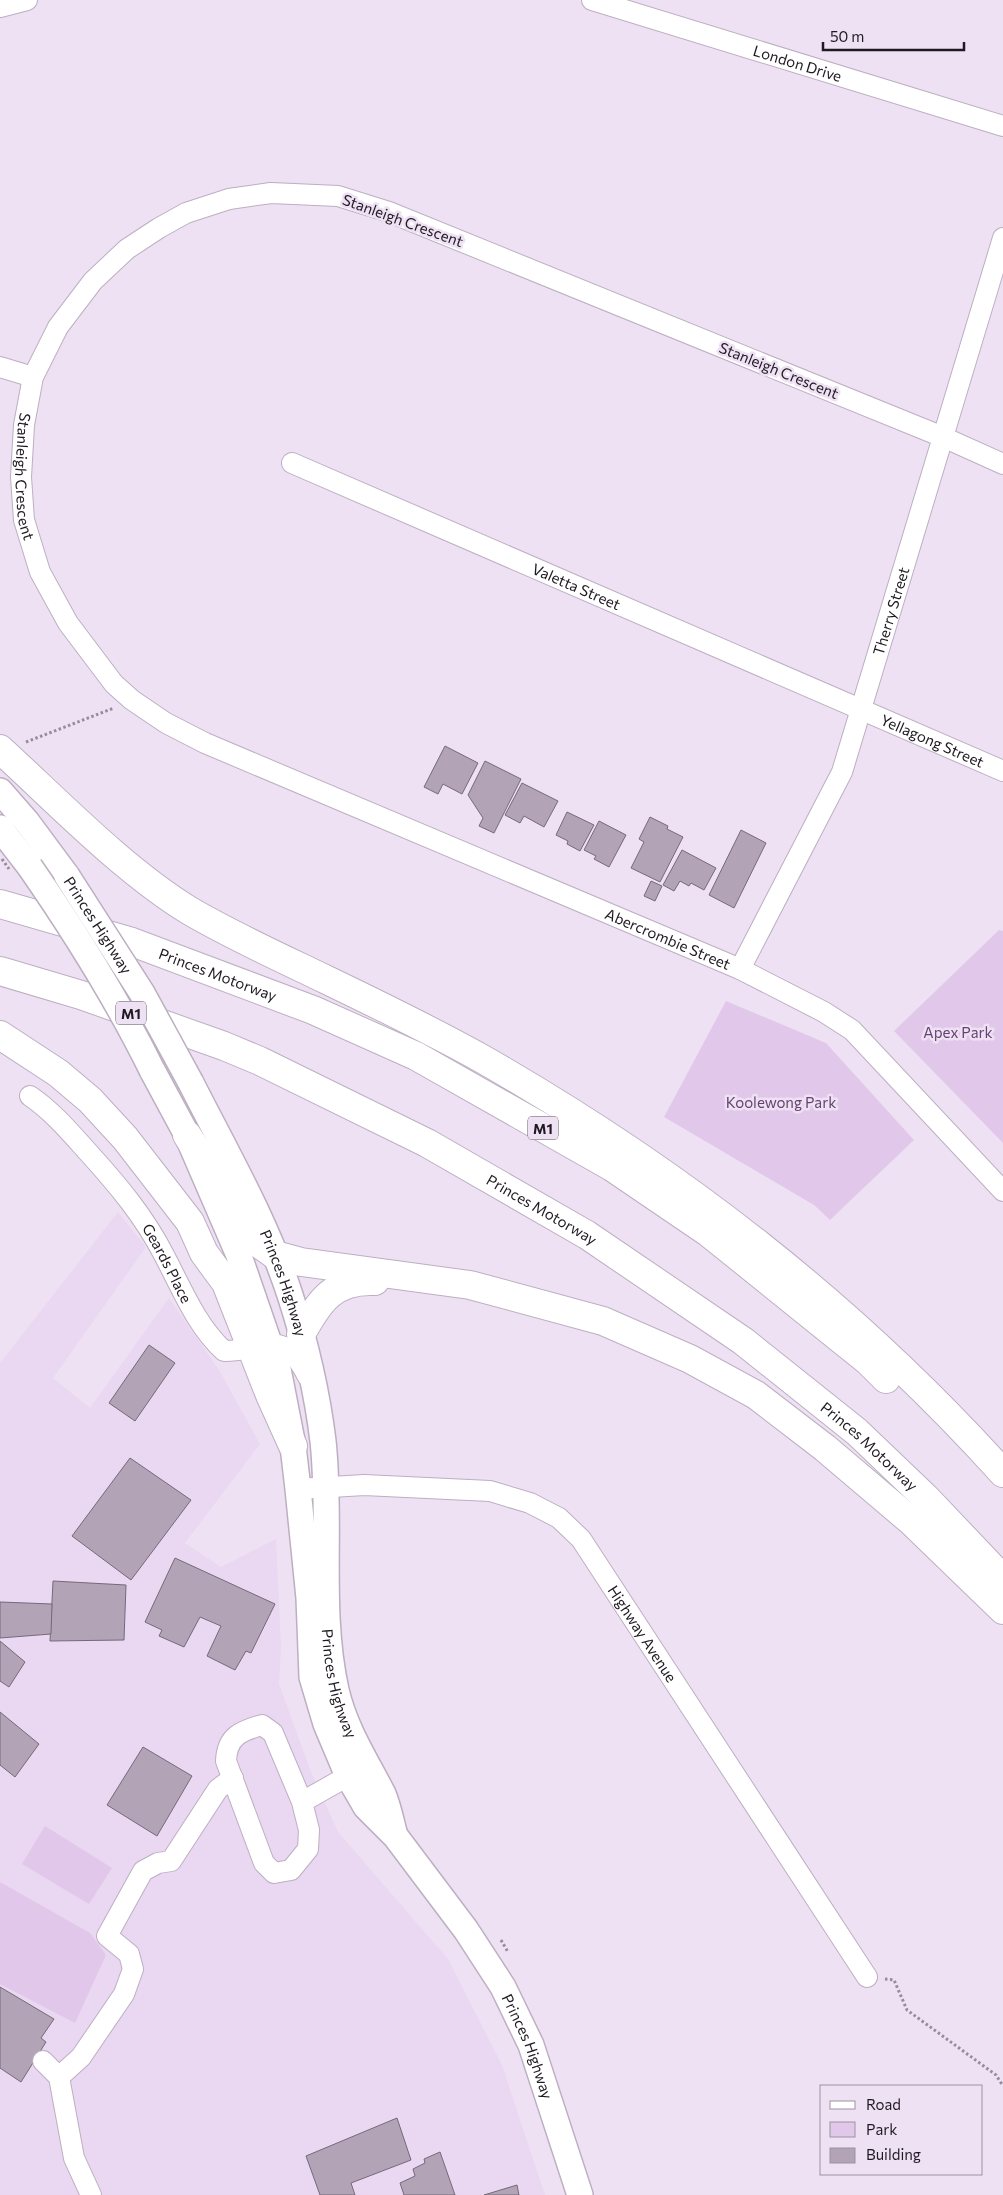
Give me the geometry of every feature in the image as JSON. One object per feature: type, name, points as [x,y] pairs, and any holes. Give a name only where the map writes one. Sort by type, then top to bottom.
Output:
[{"type":"highway","points":[[12,745],[107,847],[144,878],[188,909],[222,929],[382,1006],[485,1061],[596,1128],[688,1191],[796,1273],[871,1338],[935,1401],[1003,1473]]},
{"type":"highway","name":"Princes Motorway","points":[[0,904],[132,942],[312,1010],[416,1056],[612,1167],[709,1233],[868,1361],[1003,1492]]},
{"type":"highway","name":"Princes Motorway","points":[[0,971],[81,996],[224,1046],[260,1061],[427,1143],[587,1235],[743,1341],[857,1432],[924,1497],[1003,1579]]},
{"type":"highway","points":[[0,1035],[58,1073],[90,1100],[158,1178],[190,1222],[204,1253],[226,1283],[261,1346],[270,1395],[293,1446]]},
{"type":"highway","points":[[187,1135],[254,1240],[275,1255],[309,1263],[470,1285],[603,1321],[690,1359],[756,1395],[879,1493],[949,1556],[1003,1610]]},
{"type":"highway","points":[[301,1334],[329,1292],[346,1283],[366,1281],[409,1283],[538,1303]]},
{"type":"main road","name":"Princes Highway","points":[[0,791],[27,822],[67,876],[142,993],[191,1083],[248,1195],[290,1294],[301,1334],[323,1441],[326,1486],[328,1618],[333,1673],[342,1708],[355,1745],[384,1796],[396,1837]]},
{"type":"main road","name":"Princes Highway","points":[[0,828],[30,867],[102,978],[131,1028],[187,1135],[238,1253],[261,1346]]},
{"type":"main road","name":"Princes Highway","points":[[293,1446],[309,1598],[312,1677],[326,1724],[348,1776],[366,1807],[396,1837],[466,1930],[503,1987],[531,2045],[580,2195]]},
{"type":"street","points":[[0,7],[28,0]]},
{"type":"street","name":"London Drive","points":[[592,0],[1003,126]]},
{"type":"street","name":"Stanleigh Crescent","points":[[275,772],[205,743],[166,724],[132,700],[105,673],[68,623],[40,572],[24,520],[21,477],[24,425],[34,377],[58,327],[93,281],[127,249],[186,213],[229,199],[271,193],[338,196],[389,212],[943,436],[1003,464]]},
{"type":"street","name":"Therry Street","points":[[740,969],[842,772],[1003,238]]},
{"type":"street","points":[[0,367],[34,377]]},
{"type":"street","name":"Valetta Street","points":[[292,463],[860,710]]},
{"type":"street","name":"Yellagong Street","points":[[860,710],[1003,771]]},
{"type":"street","name":"Abercrombie Street","points":[[275,772],[740,969],[824,1012],[852,1030],[1003,1191]]},
{"type":"street","name":"Geards Place","points":[[30,1096],[47,1108],[64,1126],[141,1214],[180,1289],[212,1340],[224,1352],[261,1346],[287,1347],[297,1357],[313,1388]]},
{"type":"street","name":"Highway Avenue","points":[[298,1489],[326,1486],[409,1486],[490,1491],[530,1503],[559,1518],[581,1539],[866,1977]]},
{"type":"street","points":[[262,1725],[273,1733],[302,1802],[309,1830],[308,1849],[291,1870],[274,1873],[264,1862],[226,1760],[227,1748],[241,1731],[262,1725]]},
{"type":"street","points":[[302,1802],[348,1776]]},
{"type":"street","points":[[59,2077],[81,2056],[124,1994],[133,1969],[129,1954],[107,1936],[143,1871],[158,1863],[171,1861],[218,1789],[233,1778]]},
{"type":"street","points":[[43,2061],[59,2077],[74,2158],[91,2195]]},
{"type":"path","points":[[12,745],[114,708],[120,713]]},
{"type":"path","points":[[498,1936],[512,1959]]},
{"type":"path","points":[[894,1980],[907,2010],[996,2075],[1003,2086]]},
{"type":"shaded area","points":[[118,1212],[146,1247],[53,1378],[90,1408],[169,1298],[219,1370],[260,1444],[185,1543],[221,1567],[276,1539],[281,1646],[279,1684],[311,1772],[338,1832],[448,1959],[502,2065],[545,2195],[0,2195],[0,1363]]},
{"type":"green space","name":"Apex Park","points":[[999,930],[1003,931],[1003,1143],[894,1031]]},
{"type":"green space","name":"Koolewong Park","points":[[726,1001],[826,1043],[914,1140],[830,1220],[814,1205],[664,1117]]},
{"type":"green space","points":[[45,1826],[112,1868],[89,1904],[22,1864]]},
{"type":"green space","points":[[0,1882],[90,1933],[106,1955],[75,2023],[0,1984]]},
{"type":"building","points":[[445,746],[478,763],[462,794],[443,784],[438,794],[424,787]]},
{"type":"building","points":[[485,761],[521,779],[494,833],[479,826],[483,818],[468,795]]},
{"type":"building","points":[[522,783],[558,801],[544,827],[524,816],[520,823],[505,815]]},
{"type":"building","points":[[567,812],[594,825],[580,851],[567,844],[568,841],[556,835]]},
{"type":"building","points":[[650,817],[668,826],[667,829],[683,837],[660,882],[631,868],[644,842],[639,839]]},
{"type":"building","points":[[599,821],[626,835],[609,867],[594,859],[596,856],[584,850]]},
{"type":"building","points":[[741,830],[766,843],[734,908],[709,895]]},
{"type":"building","points":[[682,850],[716,868],[704,890],[691,883],[689,886],[680,881],[674,891],[663,885]]},
{"type":"building","points":[[651,881],[662,886],[655,901],[644,896]]},
{"type":"building","points":[[149,1345],[175,1363],[135,1421],[109,1403]]},
{"type":"building","points":[[130,1458],[191,1500],[131,1580],[72,1536]]},
{"type":"building","points":[[175,1558],[275,1604],[251,1653],[246,1651],[235,1670],[207,1656],[221,1626],[200,1617],[184,1647],[159,1636],[162,1630],[145,1622]]},
{"type":"building","points":[[53,1581],[126,1585],[124,1640],[50,1641]]},
{"type":"building","points":[[0,1602],[52,1604],[51,1634],[0,1638]]},
{"type":"building","points":[[0,1641],[25,1662],[9,1687],[0,1681]]},
{"type":"building","points":[[0,1712],[39,1744],[15,1777],[0,1765]]},
{"type":"building","points":[[143,1747],[192,1776],[157,1836],[107,1805]]},
{"type":"building","points":[[0,1987],[54,2019],[41,2038],[46,2042],[21,2082],[0,2068]]},
{"type":"building","points":[[397,2118],[411,2160],[351,2183],[355,2195],[320,2195],[306,2156]]},
{"type":"building","points":[[440,2152],[455,2195],[404,2195],[400,2183],[415,2176],[413,2169],[425,2163],[424,2159]]},
{"type":"building","points":[[517,2185],[519,2195],[484,2195]]}]
